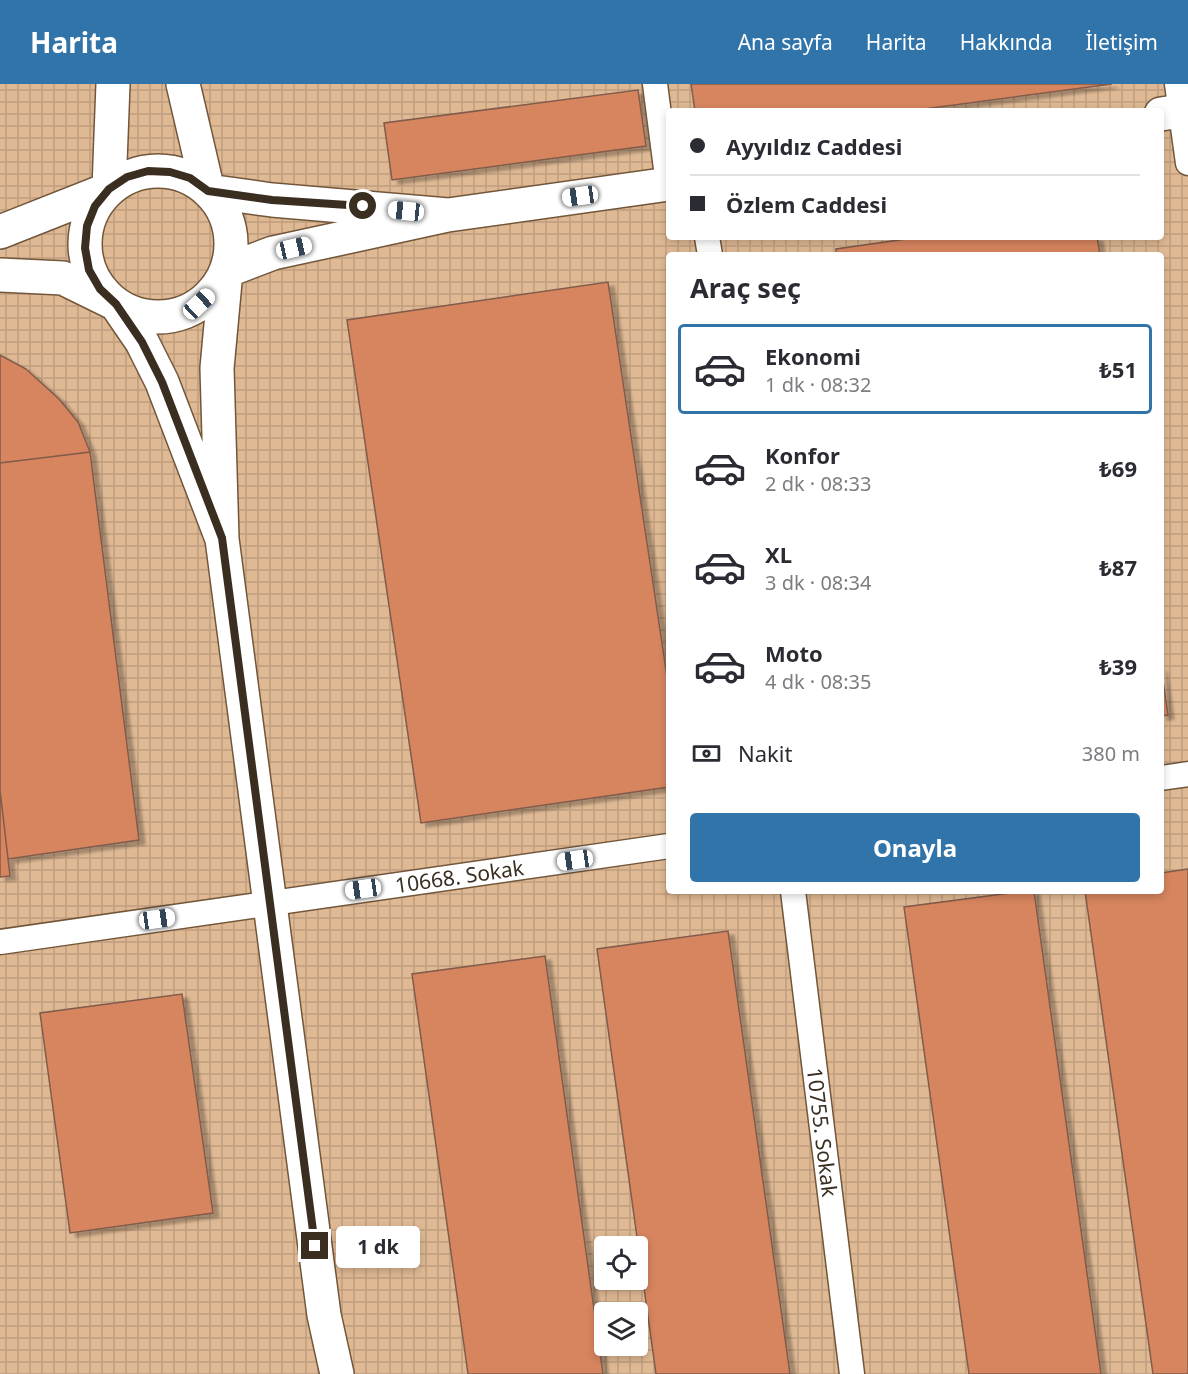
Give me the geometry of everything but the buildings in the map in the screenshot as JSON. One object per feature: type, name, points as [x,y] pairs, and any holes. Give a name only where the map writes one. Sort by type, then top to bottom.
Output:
[{"type":"street","points":[[113,84],[109,189],[95,206],[87,226],[85,248],[89,270],[100,289],[116,304],[142,342],[162,382],[222,538]]},
{"type":"street","points":[[183,84],[208,191]]},
{"type":"street","points":[[655,84],[666,163]]},
{"type":"street","points":[[1177,105],[1188,163]]},
{"type":"street","points":[[0,232],[109,189],[127,177],[148,171],[170,172],[190,178],[208,191],[222,208],[230,228],[231,249],[226,271],[217,368],[222,538],[324,1315],[337,1374]]},
{"type":"street","points":[[0,275],[63,278],[136,314],[158,317],[180,314],[199,304],[215,290],[226,271],[273,253],[448,215],[666,184]]},
{"type":"street","points":[[208,191],[272,200],[448,215]]},
{"type":"street","points":[[1164,778],[1188,774]]},
{"type":"street","name":"10668. Sokak","points":[[0,942],[666,846]]},
{"type":"street","name":"10755. Sokak","points":[[793,894],[852,1374]]},
{"type":"street","points":[[318,1374],[324,1315]]},
{"type":"shaded area","points":[[0,84],[1188,84],[1188,1374],[0,1374]]},
{"type":"route","points":[[315,1246],[222,538],[182,428],[162,382],[142,342],[116,304],[100,289],[89,270],[85,248],[87,226],[95,206],[109,189],[127,177],[148,171],[170,172],[190,178],[208,191],[272,200],[363,206]]}]
